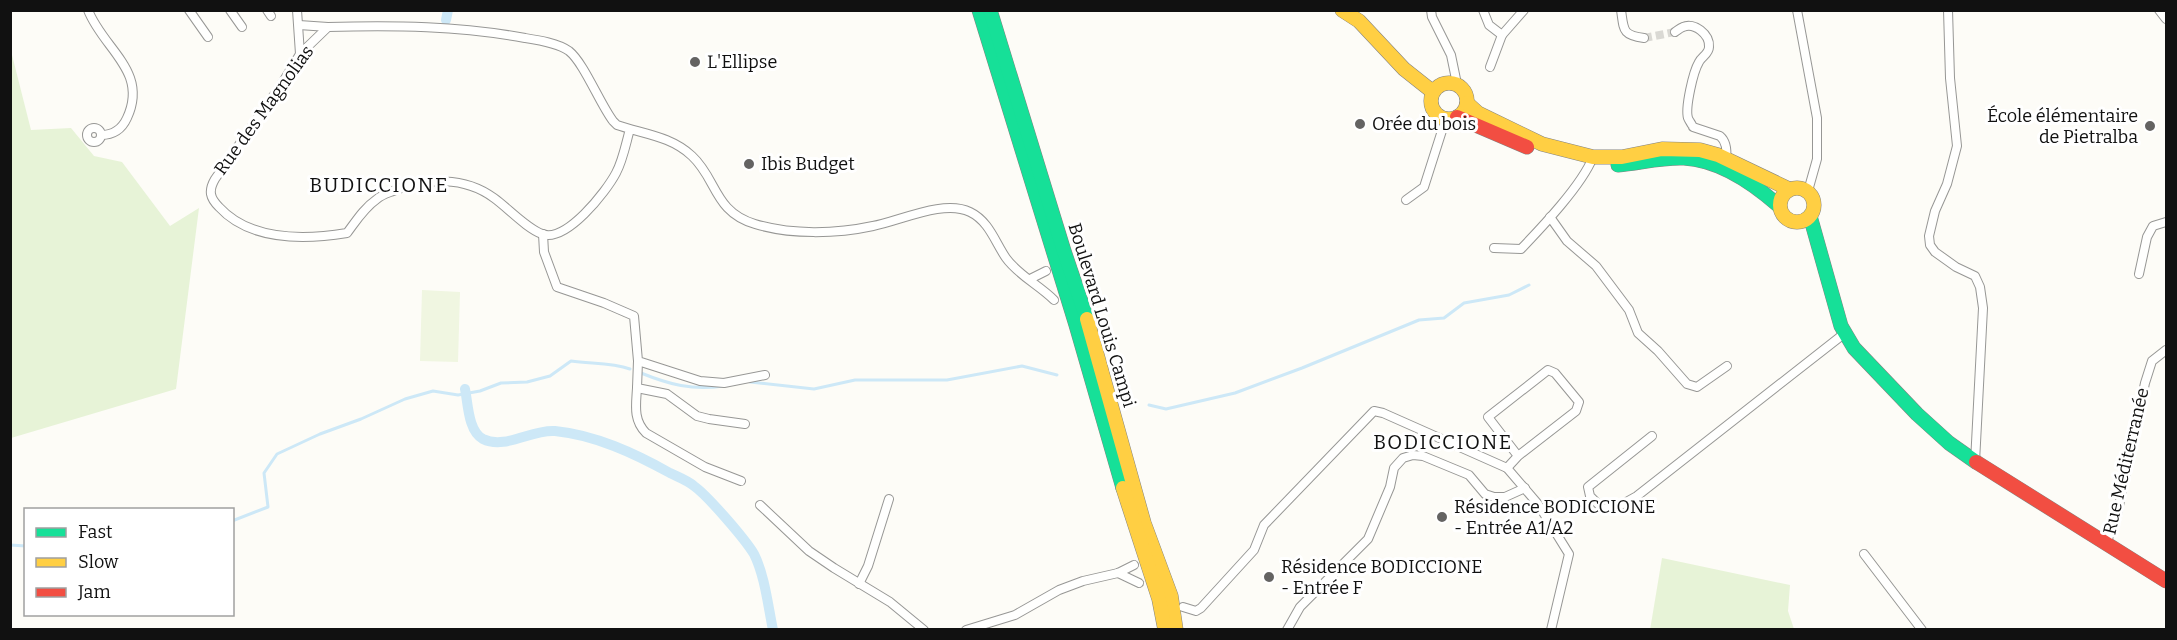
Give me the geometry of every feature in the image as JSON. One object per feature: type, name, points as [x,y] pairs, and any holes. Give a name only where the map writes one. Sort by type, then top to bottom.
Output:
[{"type":"main road","name":"Boulevard Louis Campi","points":[[979,10],[1076,325],[1129,510],[1159,599],[1165,630]]},
{"type":"main road","name":"Boulevard Louis Campi","points":[[990,10],[1072,277],[1089,322],[1094,348],[1144,523],[1171,596],[1176,630]]},
{"type":"main road","points":[[1342,10],[1359,21],[1404,69],[1433,92]]},
{"type":"main road","points":[[1451,118],[1462,113],[1467,103],[1465,92],[1456,84],[1446,83],[1433,92],[1431,103],[1436,113],[1542,154],[1619,165],[1685,158],[1701,161],[1744,180],[1767,195],[1779,206],[1783,216],[1793,222],[1805,220],[1810,216],[1814,206],[1812,195],[1799,187],[1789,189],[1782,195],[1779,206]]},
{"type":"main road","points":[[1467,103],[1478,112],[1542,144],[1591,162],[1662,149],[1700,150],[1726,159],[1789,189]]},
{"type":"main road","points":[[1810,216],[1840,326],[1854,348],[1917,414],[1949,443],[1975,462],[2166,580]]},
{"type":"street","points":[[88,10],[96,26],[124,64],[132,81],[134,98],[121,127],[110,135],[101,135]]},
{"type":"street","points":[[189,10],[208,37]]},
{"type":"street","points":[[231,10],[242,27]]},
{"type":"street","points":[[297,10],[300,54]]},
{"type":"street","points":[[1431,10],[1432,17],[1450,55],[1456,84]]},
{"type":"street","points":[[1483,10],[1489,25],[1502,35]]},
{"type":"street","points":[[1490,67],[1502,35],[1524,10]]},
{"type":"street","points":[[1621,10],[1624,31],[1630,36],[1644,38]]},
{"type":"street","points":[[1797,10],[1817,118],[1817,159],[1808,191]]},
{"type":"street","points":[[1948,10],[1950,78],[1957,146],[1929,236],[1930,245],[1935,252],[1956,267],[1975,276],[1980,287],[1983,308],[1975,462]]},
{"type":"street","points":[[2159,10],[2166,19]]},
{"type":"street","points":[[299,25],[328,27],[390,25],[491,32],[543,41],[568,50],[613,121],[680,146],[694,158],[725,206],[737,216],[755,224],[792,230],[850,230],[952,207],[970,211],[992,232],[1007,259],[1054,300]]},
{"type":"street","points":[[1675,32],[1684,26],[1694,27],[1702,31],[1708,40],[1709,47],[1694,74],[1688,119],[1693,127],[1720,135],[1724,139],[1727,150],[1726,159]]},
{"type":"street","name":"Rue des Magnolias","points":[[328,27],[300,54],[210,188],[211,198],[230,220],[249,229],[279,235],[330,236],[346,233],[363,211],[378,197],[409,185],[437,180],[457,182],[478,188],[493,196],[543,234]]},
{"type":"street","points":[[1406,200],[1424,187],[1451,118]]},
{"type":"street","points":[[630,129],[617,172],[601,195],[566,230],[555,235],[543,234],[544,252],[557,287],[634,316],[638,361],[636,417],[639,426],[646,433],[705,467],[741,481]]},
{"type":"street","points":[[1494,248],[1521,249],[1550,217],[1591,162]]},
{"type":"street","points":[[1550,217],[1568,241],[1596,266],[1629,310],[1638,333],[1658,351],[1686,384],[1697,387],[1727,366]]},
{"type":"street","points":[[2139,274],[2147,237],[2153,226],[2166,222]]},
{"type":"street","points":[[1030,279],[1046,271]]},
{"type":"street","points":[[1652,436],[1588,487],[1590,496],[1603,509],[1619,506],[1637,496],[1845,333]]},
{"type":"street","name":"Rue Méditerranée","points":[[2106,544],[2117,515],[2148,372],[2152,361],[2166,350]]},
{"type":"street","points":[[638,361],[700,381],[724,383],[765,375]]},
{"type":"street","points":[[1507,468],[1518,456],[1576,411],[1579,402],[1555,373],[1548,370],[1488,417],[1518,456]]},
{"type":"street","points":[[637,388],[667,394],[697,416],[745,424]]},
{"type":"street","points":[[1183,606],[1196,611],[1201,608],[1254,550],[1264,525],[1374,411],[1507,468],[1538,504],[1569,554],[1551,630]]},
{"type":"street","points":[[1287,630],[1300,607],[1368,539],[1390,487],[1394,468],[1403,458],[1413,455],[1423,456],[1469,475],[1485,494],[1494,497],[1505,497],[1525,488]]},
{"type":"street","points":[[859,584],[868,566],[889,499]]},
{"type":"street","points":[[760,505],[809,551],[890,602],[924,630]]},
{"type":"street","points":[[1864,554],[1922,630]]},
{"type":"street","points":[[966,630],[1015,615],[1059,590],[1083,581],[1118,573],[1134,565]]},
{"type":"street","points":[[1118,573],[1139,583]]},
{"type":"green space","points":[[11,51],[31,130],[71,128],[94,156],[122,162],[170,226],[199,208],[176,389],[11,438]]},
{"type":"green space","points":[[422,290],[460,292],[458,362],[420,361]]},
{"type":"green space","points":[[1662,558],[1790,585],[1788,611],[1794,629],[1650,630]]},
{"type":"waterway","points":[[446,20],[448,10]]},
{"type":"waterway","points":[[1149,405],[1166,409],[1235,393],[1419,320],[1444,318],[1464,303],[1509,295],[1529,285]]},
{"type":"waterway","points":[[234,520],[268,507],[264,473],[277,454],[405,399],[433,391],[458,395],[480,391],[501,383],[527,382],[550,376],[571,361],[608,364],[630,369]]},
{"type":"waterway","points":[[750,382],[814,389],[855,380],[947,380],[1022,366],[1057,375]]},
{"type":"waterway","points":[[641,373],[681,386],[701,388],[723,386]]},
{"type":"waterway","points":[[465,389],[474,430],[483,439],[491,442],[509,441],[546,431],[585,436],[628,452],[694,486],[726,518],[754,554],[764,581],[773,630]]},
{"type":"waterway","points":[[10,545],[24,546]]},
{"type":"tunnel","points":[[1644,38],[1675,32]]},
{"type":"traffic: fast","points":[[979,10],[1076,325],[1123,488]]},
{"type":"traffic: fast","points":[[990,10],[1087,319]]},
{"type":"traffic: fast","points":[[1618,165],[1668,158],[1684,158],[1710,163],[1747,181],[1779,206]]},
{"type":"traffic: fast","points":[[1810,216],[1841,326],[1854,348],[1917,414],[1949,443],[1976,462]]},
{"type":"traffic: slow","points":[[1342,10],[1359,21],[1404,69],[1433,92]]},
{"type":"traffic: slow","points":[[1449,83],[1462,88],[1467,101],[1462,114],[1449,119],[1436,114],[1431,101],[1436,88],[1449,83]]},
{"type":"traffic: slow","points":[[1467,103],[1478,113],[1542,144],[1593,157],[1622,157],[1662,149],[1700,150],[1718,155],[1789,189]]},
{"type":"traffic: slow","points":[[1797,188],[1809,193],[1814,205],[1809,217],[1797,222],[1785,217],[1780,205],[1785,193],[1797,188]]},
{"type":"traffic: slow","points":[[1087,319],[1144,523],[1171,596],[1176,630]]},
{"type":"traffic: slow","points":[[1123,488],[1159,599],[1165,630]]},
{"type":"traffic: jam","points":[[1457,117],[1527,147]]},
{"type":"traffic: jam","points":[[1976,462],[2166,581]]},
{"type":"place","name":"L'Ellipse","points":[[695,62]]},
{"type":"place","name":"Orée du bois","points":[[1360,124]]},
{"type":"place","name":"École élémentaire de Pietralba","points":[[2150,126]]},
{"type":"place","name":"Ibis Budget","points":[[749,164]]},
{"type":"place","name":"Résidence BODICCIONE - Entrée A1/A2","points":[[1442,517]]},
{"type":"place","name":"Résidence BODICCIONE - Entrée F","points":[[1269,577]]},
{"type":"district","name":"BUDICCIONE","points":[[379,185]]},
{"type":"district","name":"BODICCIONE","points":[[1443,442]]}]
